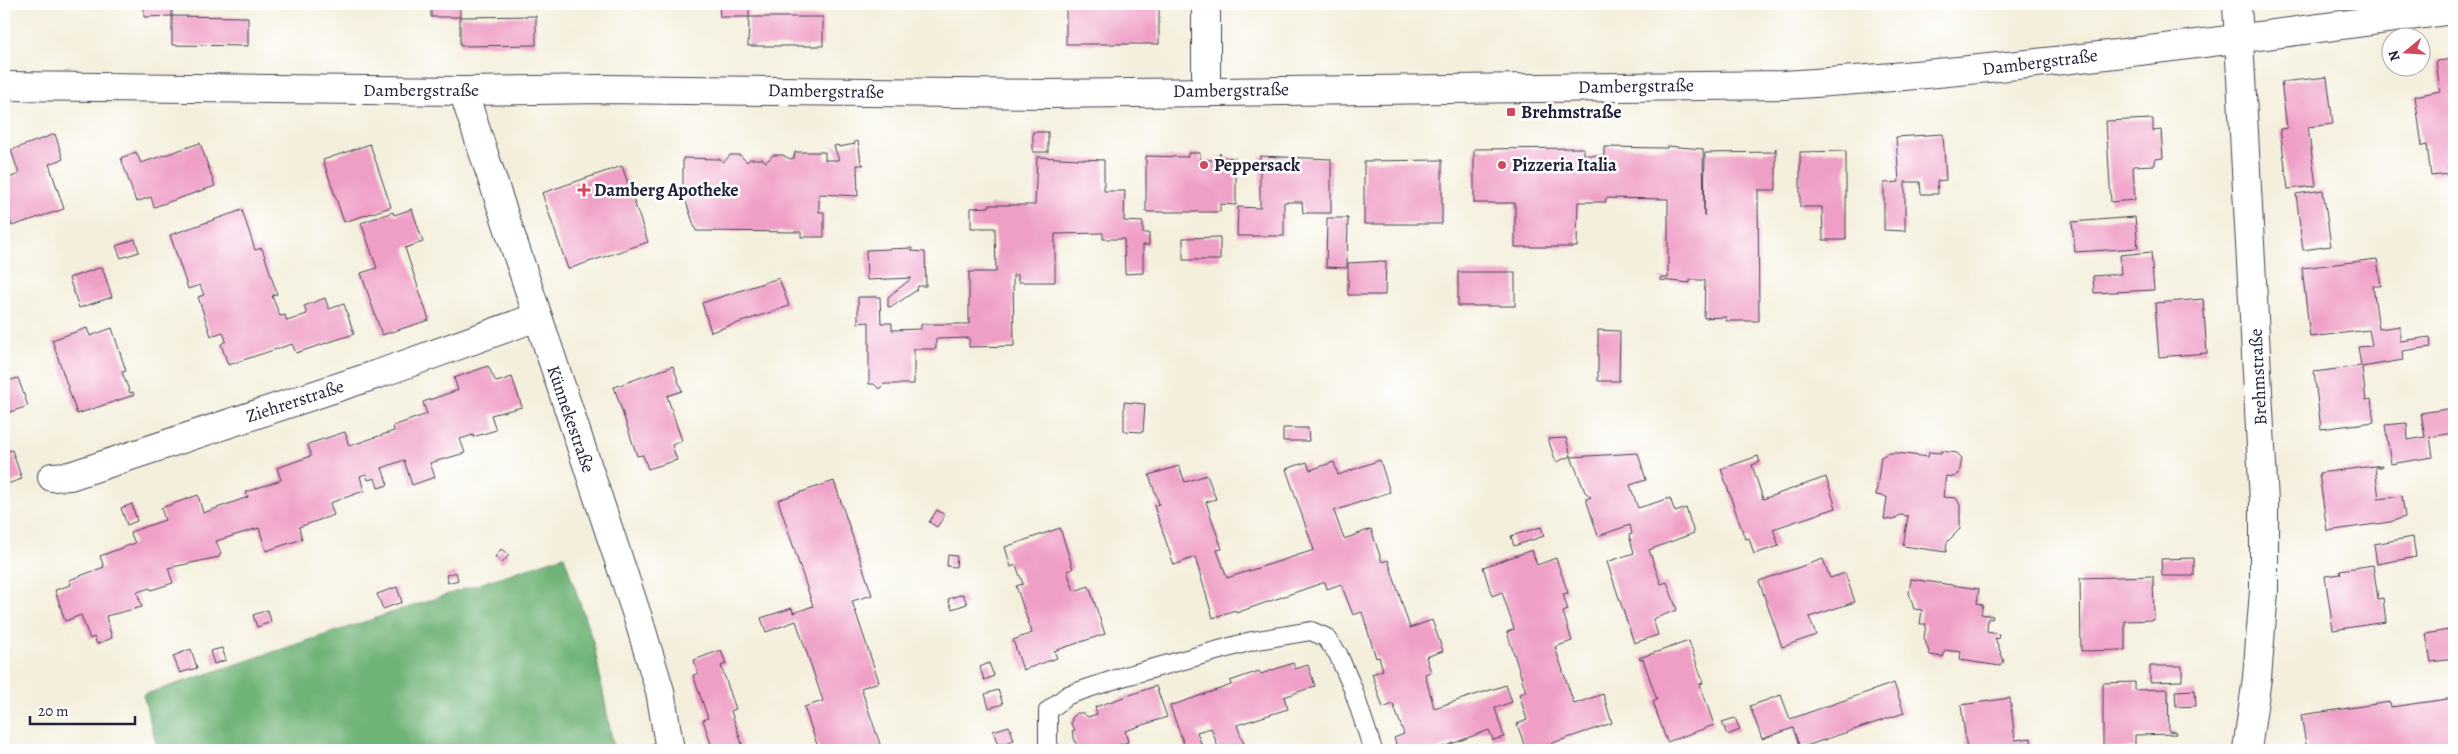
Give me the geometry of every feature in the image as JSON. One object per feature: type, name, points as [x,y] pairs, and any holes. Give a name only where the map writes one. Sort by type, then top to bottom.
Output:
[{"type":"street","points":[[1206,4],[1206,90]]},
{"type":"street","name":"Brehmstraße","points":[[2237,4],[2264,502],[2263,600],[2258,678],[2247,750]]},
{"type":"street","name":"Dambergstraße","points":[[4,86],[463,91],[603,88],[1046,94],[1206,90],[1784,84],[1905,77],[2240,38],[2454,10]]},
{"type":"street","name":"Künnekestraße","points":[[463,91],[638,618],[660,690],[670,750]]},
{"type":"street","name":"Ziehrerstraße","points":[[52,478],[70,476],[381,373],[537,317]]},
{"type":"lane","points":[[1050,750],[1048,743],[1048,711],[1068,695],[1122,677],[1252,641],[1311,631],[1325,637],[1338,654],[1353,689],[1373,750]]},
{"type":"green space","points":[[564,556],[594,645],[614,750],[158,750],[143,695]]},
{"type":"building","points":[[144,4],[172,4],[172,16],[144,17]]},
{"type":"building","points":[[431,4],[460,4],[460,17],[431,17]]},
{"type":"building","points":[[719,4],[749,4],[749,17],[720,17]]},
{"type":"building","points":[[1066,4],[1159,4],[1159,44],[1066,44]]},
{"type":"building","points":[[172,16],[248,17],[248,46],[172,45]]},
{"type":"building","points":[[536,16],[536,45],[460,46],[460,17]]},
{"type":"building","points":[[749,17],[823,17],[823,46],[748,46]]},
{"type":"building","points":[[2454,59],[2454,166],[2448,167],[2449,174],[2431,176],[2427,145],[2422,146],[2415,96],[2440,91],[2436,61]]},
{"type":"building","points":[[2327,77],[2333,124],[2308,127],[2316,186],[2288,189],[2280,129],[2287,128],[2281,82]]},
{"type":"building","points":[[2153,119],[2153,131],[2161,130],[2163,158],[2155,159],[2155,165],[2133,166],[2135,200],[2111,202],[2106,121]]},
{"type":"building","points":[[1033,132],[1048,132],[1048,152],[1033,152]]},
{"type":"building","points":[[55,134],[63,159],[49,164],[64,209],[12,226],[4,202],[4,180],[19,174],[11,150]]},
{"type":"building","points":[[1943,134],[1946,180],[1937,181],[1938,194],[1921,194],[1920,182],[1905,182],[1905,231],[1884,230],[1884,183],[1899,182],[1896,137]]},
{"type":"building","points":[[858,141],[861,162],[864,165],[857,165],[858,196],[819,194],[819,212],[824,212],[824,237],[801,237],[801,232],[696,231],[683,193],[683,158],[720,159],[724,162],[730,155],[740,155],[747,162],[750,159],[763,159],[766,162],[773,155],[783,155],[790,159],[794,158],[795,152],[825,152],[825,160],[839,160],[834,146],[855,144],[854,142]]},
{"type":"building","points":[[200,143],[215,186],[154,207],[151,197],[136,202],[121,158],[136,152],[141,163]]},
{"type":"building","points":[[370,144],[391,207],[344,222],[323,160]]},
{"type":"building","points":[[1667,146],[1703,149],[1704,216],[1705,153],[1774,152],[1776,148],[1776,190],[1758,190],[1759,321],[1726,321],[1726,317],[1704,318],[1705,280],[1690,280],[1690,283],[1660,280],[1660,278],[1668,278],[1668,199],[1606,198],[1606,202],[1578,202],[1577,247],[1515,247],[1515,203],[1474,203],[1474,149],[1584,148],[1584,155],[1604,156],[1604,147],[1667,148]]},
{"type":"building","points":[[1846,151],[1846,240],[1823,240],[1822,207],[1800,207],[1800,152]]},
{"type":"building","points":[[1188,153],[1200,153],[1200,160],[1218,160],[1220,153],[1220,157],[1236,158],[1236,205],[1220,204],[1220,212],[1146,212],[1146,156],[1188,157]]},
{"type":"building","points":[[1260,156],[1331,159],[1331,213],[1303,213],[1302,202],[1284,202],[1284,236],[1237,236],[1238,207],[1260,208]]},
{"type":"building","points":[[1037,157],[1104,160],[1104,191],[1125,191],[1124,221],[1143,222],[1143,233],[1149,233],[1149,245],[1143,245],[1143,273],[1125,274],[1124,239],[1103,239],[1103,233],[1055,234],[1055,282],[1018,282],[1018,275],[1013,275],[1014,346],[969,347],[969,338],[936,339],[936,349],[914,349],[914,384],[884,384],[879,389],[874,384],[869,384],[869,322],[858,323],[858,297],[880,297],[881,323],[892,323],[892,330],[921,329],[921,324],[969,324],[969,272],[996,272],[995,228],[971,228],[971,208],[989,207],[989,205],[1035,205]]},
{"type":"building","points":[[1442,160],[1442,224],[1364,224],[1364,161]]},
{"type":"building","points":[[622,166],[648,242],[568,269],[542,193]]},
{"type":"building","points":[[2323,190],[2331,246],[2303,250],[2296,194]]},
{"type":"building","points":[[412,209],[423,242],[405,248],[429,320],[382,335],[361,273],[377,268],[361,223],[393,212],[394,215]]},
{"type":"building","points":[[242,210],[255,250],[262,248],[277,294],[272,296],[280,316],[285,315],[287,321],[307,314],[304,306],[325,298],[329,309],[344,304],[354,334],[296,353],[292,344],[228,365],[221,344],[226,341],[223,332],[211,336],[198,297],[204,295],[200,285],[188,289],[170,235]]},
{"type":"building","points":[[2135,217],[2138,248],[2075,252],[2072,222]]},
{"type":"building","points":[[1327,218],[1348,218],[1347,268],[1326,267]]},
{"type":"building","points":[[1220,237],[1220,260],[1183,260],[1183,238]]},
{"type":"building","points":[[135,239],[139,252],[121,258],[116,246]]},
{"type":"building","points":[[912,248],[912,251],[925,252],[926,286],[918,286],[917,290],[893,306],[888,307],[888,297],[912,278],[867,280],[866,250]]},
{"type":"building","points":[[2151,252],[2154,290],[2094,293],[2093,276],[2121,274],[2120,255]]},
{"type":"building","points":[[2377,259],[2381,286],[2373,286],[2379,329],[2400,326],[2400,341],[2430,337],[2431,347],[2402,351],[2403,360],[2362,367],[2366,400],[2371,399],[2374,422],[2321,429],[2314,372],[2361,366],[2358,347],[2372,346],[2369,330],[2310,337],[2302,268]]},
{"type":"building","points":[[1386,261],[1385,295],[1348,295],[1348,263]]},
{"type":"building","points":[[102,267],[112,297],[79,308],[69,278]]},
{"type":"building","points":[[1458,272],[1515,272],[1515,306],[1458,306]]},
{"type":"building","points":[[779,278],[789,306],[711,332],[702,303]]},
{"type":"building","points":[[2203,299],[2207,353],[2159,357],[2155,303]]},
{"type":"building","points":[[87,328],[90,336],[112,328],[126,371],[122,372],[130,393],[133,392],[134,395],[77,414],[52,340]]},
{"type":"building","points":[[1598,330],[1620,331],[1619,381],[1598,381]]},
{"type":"building","points":[[488,366],[496,382],[512,377],[522,407],[491,415],[496,430],[460,439],[465,453],[430,463],[435,477],[412,485],[404,460],[382,468],[388,485],[378,488],[375,478],[368,480],[366,474],[360,476],[364,491],[330,503],[334,515],[299,527],[302,539],[266,551],[259,528],[216,541],[221,553],[219,557],[168,568],[173,583],[137,592],[142,607],[106,616],[112,638],[97,644],[94,637],[90,639],[81,615],[65,621],[55,590],[71,585],[69,580],[104,567],[100,556],[135,543],[130,532],[165,520],[161,508],[198,495],[203,513],[248,497],[246,492],[281,480],[277,468],[311,456],[308,444],[345,432],[349,446],[394,431],[393,426],[427,414],[423,402],[458,390],[454,378]]},
{"type":"building","points":[[673,366],[682,391],[667,396],[682,441],[672,445],[677,460],[648,469],[643,455],[637,456],[614,387]]},
{"type":"building","points":[[18,378],[28,406],[4,414],[4,382]]},
{"type":"building","points":[[1124,402],[1145,404],[1143,432],[1124,431]]},
{"type":"building","points":[[2454,408],[2454,433],[2430,437],[2433,457],[2391,464],[2385,425],[2407,423],[2408,440],[2425,437],[2421,413]]},
{"type":"building","points":[[1283,428],[1308,428],[1309,441],[1283,441]]},
{"type":"building","points":[[1566,438],[1571,456],[1556,462],[1548,439]]},
{"type":"building","points":[[12,450],[22,479],[4,485],[4,453]]},
{"type":"building","points":[[1941,451],[1957,453],[1962,458],[1959,474],[1954,477],[1946,476],[1943,497],[1956,498],[1960,505],[1960,529],[1947,542],[1946,552],[1903,546],[1908,516],[1900,515],[1893,520],[1884,519],[1887,497],[1876,495],[1881,457],[1888,453],[1897,453],[1928,457],[1929,452],[1941,453]]},
{"type":"building","points":[[1638,453],[1646,480],[1630,485],[1638,508],[1670,498],[1675,512],[1686,508],[1694,533],[1649,550],[1661,584],[1667,582],[1677,610],[1653,619],[1658,635],[1634,643],[1607,562],[1634,553],[1629,535],[1632,534],[1630,525],[1598,536],[1586,499],[1591,497],[1585,492],[1571,457]]},
{"type":"building","points":[[1758,456],[1760,462],[1752,465],[1763,499],[1826,477],[1836,508],[1773,529],[1779,546],[1754,554],[1749,538],[1745,539],[1721,469]]},
{"type":"building","points":[[1380,460],[1390,492],[1334,511],[1344,539],[1371,529],[1382,562],[1388,560],[1410,628],[1432,620],[1443,651],[1426,657],[1431,672],[1425,674],[1434,708],[1506,685],[1512,702],[1495,708],[1504,737],[1493,740],[1489,730],[1435,750],[1398,750],[1394,738],[1404,734],[1393,704],[1383,708],[1372,674],[1383,670],[1379,657],[1376,658],[1362,612],[1353,615],[1341,584],[1327,589],[1325,582],[1236,613],[1235,610],[1213,618],[1195,557],[1174,565],[1154,506],[1159,504],[1149,475],[1179,466],[1185,482],[1207,475],[1216,499],[1206,502],[1222,549],[1217,550],[1227,578],[1314,550],[1286,469],[1307,462],[1310,470],[1334,462],[1338,475]]},
{"type":"building","points":[[2382,465],[2382,467],[2375,467],[2379,499],[2402,496],[2405,517],[2390,522],[2327,531],[2319,473]]},
{"type":"building","points":[[834,481],[872,595],[852,601],[879,682],[861,688],[882,750],[819,750],[804,707],[823,701],[796,621],[766,632],[761,618],[792,608],[793,613],[813,606],[778,500]]},
{"type":"building","points":[[132,504],[137,521],[127,525],[121,508]]},
{"type":"building","points":[[937,510],[945,515],[937,527],[929,522]]},
{"type":"building","points":[[1541,527],[1544,536],[1514,546],[1511,536]]},
{"type":"building","points":[[1060,528],[1073,569],[1067,571],[1074,591],[1089,586],[1105,634],[1054,651],[1057,658],[1023,670],[1013,640],[1032,633],[1016,586],[1023,584],[1016,565],[1011,567],[1005,547]]},
{"type":"building","points":[[2413,537],[2416,557],[2377,564],[2374,544]]},
{"type":"building","points":[[501,549],[509,555],[502,563],[495,557]]},
{"type":"building","points":[[1532,550],[1537,565],[1556,558],[1568,593],[1563,594],[1568,610],[1563,612],[1572,641],[1555,647],[1574,704],[1603,694],[1612,723],[1532,750],[1526,750],[1517,724],[1527,720],[1519,694],[1526,692],[1507,632],[1514,629],[1502,592],[1492,596],[1483,567]]},
{"type":"building","points":[[948,555],[957,556],[956,567],[947,566]]},
{"type":"building","points":[[2194,558],[2194,576],[2162,576],[2161,559]]},
{"type":"building","points":[[1823,559],[1830,578],[1845,573],[1855,602],[1809,617],[1816,635],[1782,647],[1759,581]]},
{"type":"building","points":[[2373,565],[2378,599],[2383,598],[2386,622],[2333,630],[2325,576],[2341,574],[2340,570]]},
{"type":"building","points":[[456,572],[458,580],[448,583],[446,575]]},
{"type":"building","points":[[2153,576],[2154,620],[2125,621],[2125,650],[2081,651],[2080,578]]},
{"type":"building","points":[[1911,579],[1979,589],[1977,603],[1983,605],[1981,614],[1993,616],[1992,619],[1988,618],[1987,632],[1999,634],[1998,639],[1995,638],[2004,661],[2000,666],[1960,660],[1961,652],[1945,650],[1943,657],[1930,655],[1924,638],[1926,624],[1920,624],[1922,610],[1914,609],[1909,593]]},
{"type":"building","points":[[397,587],[402,602],[383,609],[377,594]]},
{"type":"building","points":[[963,594],[967,604],[952,609],[948,599]]},
{"type":"building","points":[[268,610],[271,622],[257,627],[253,615]]},
{"type":"building","points":[[2454,629],[2454,659],[2431,662],[2426,634]]},
{"type":"building","points":[[1689,641],[1702,679],[1703,683],[1700,684],[1714,725],[1667,742],[1653,702],[1657,700],[1643,659],[1640,660],[1639,658]]},
{"type":"building","points":[[222,648],[226,660],[214,664],[210,651]]},
{"type":"building","points":[[191,649],[197,668],[180,673],[173,656]]},
{"type":"building","points":[[721,650],[726,664],[721,666],[736,709],[731,711],[744,750],[713,750],[703,720],[708,718],[693,675],[698,674],[694,660]]},
{"type":"building","points":[[989,663],[994,676],[984,680],[980,667]]},
{"type":"building","points":[[1293,663],[1295,669],[1308,665],[1315,686],[1284,697],[1288,709],[1237,725],[1246,750],[1219,750],[1211,728],[1197,732],[1203,749],[1186,750],[1170,706],[1231,685],[1230,681],[1259,671],[1261,674]]},
{"type":"building","points":[[2150,666],[2182,666],[2182,681],[2150,682]]},
{"type":"building","points":[[2135,682],[2135,690],[2168,689],[2169,732],[2175,731],[2176,734],[2135,735],[2135,748],[2103,748],[2103,683]]},
{"type":"building","points":[[1894,683],[1904,713],[1800,748],[1793,728],[1762,739],[1750,706],[1781,695],[1790,719]]},
{"type":"building","points":[[1156,686],[1167,717],[1125,731],[1128,742],[1112,748],[1112,750],[1078,750],[1072,731],[1075,730],[1071,724],[1072,718],[1077,713],[1083,713],[1088,717],[1097,714],[1095,707]]},
{"type":"building","points":[[998,690],[1003,704],[989,708],[985,694]]},
{"type":"building","points":[[2195,690],[2196,706],[2176,707],[2175,691]]},
{"type":"building","points":[[2010,698],[2015,740],[2031,738],[2032,750],[1967,750],[1961,705]]},
{"type":"building","points":[[2454,698],[2454,748],[2439,750],[2307,750],[2301,715],[2390,702],[2391,707]]},
{"type":"building","points":[[1735,718],[1740,730],[1727,735],[1722,722]]},
{"type":"building","points":[[1009,726],[1014,740],[998,745],[993,731]]},
{"type":"building","points":[[998,745],[1010,745],[1010,750],[998,750]]},
{"type":"place","name":"Brehmstraße","points":[[1511,112]]},
{"type":"place","name":"Peppersack","points":[[1204,165]]},
{"type":"place","name":"Pizzeria Italia","points":[[1502,165]]},
{"type":"place","name":"Damberg Apotheke","points":[[584,190]]}]
